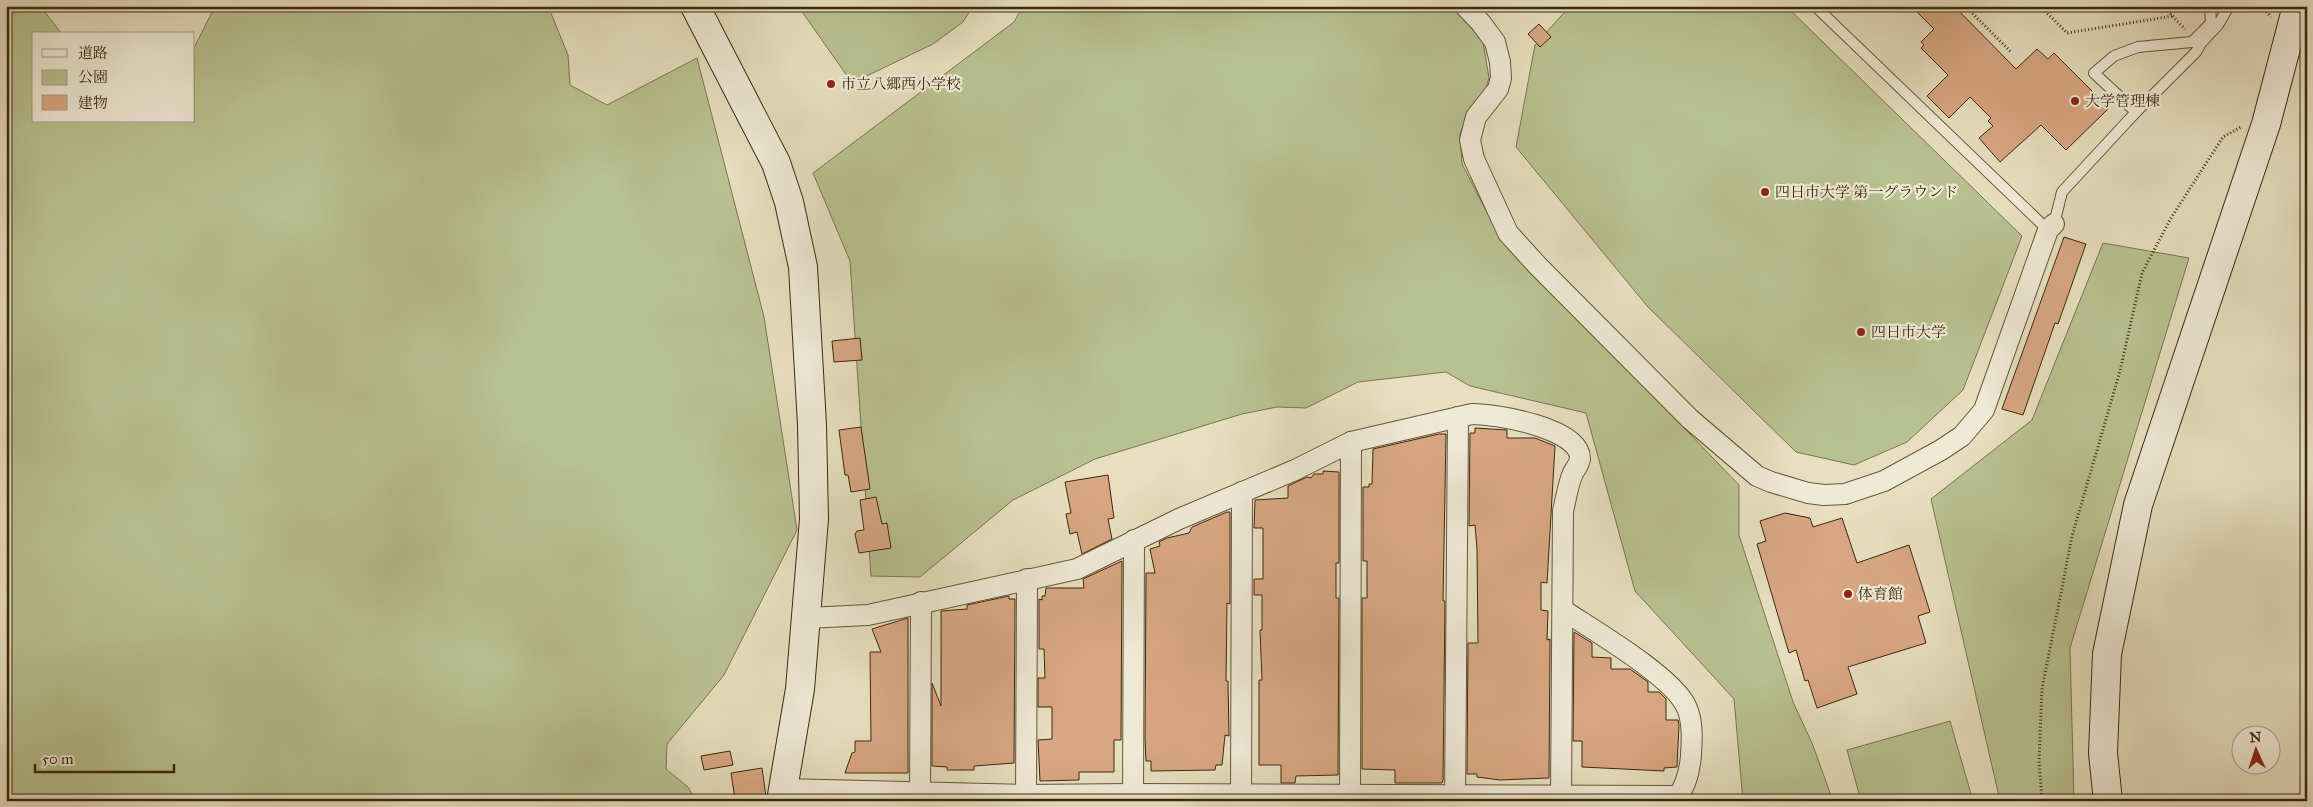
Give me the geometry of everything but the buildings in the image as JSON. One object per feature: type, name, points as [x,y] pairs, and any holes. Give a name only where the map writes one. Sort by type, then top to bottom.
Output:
[{"type":"street","points":[[695,6],[776,163],[799,243],[805,284],[812,425],[814,519],[800,689],[782,795],[1026,798],[1677,798],[1685,783],[1691,759],[1692,736],[1686,706],[1667,682],[1563,610]]},
{"type":"street","points":[[1465,6],[1482,23],[1495,42],[1500,62],[1501,78],[1498,89],[1476,117],[1470,140],[1474,159],[1508,233],[1537,265],[1690,419],[1757,476],[1771,482],[1808,492],[1845,494],[1884,481],[1942,450],[1962,436],[1984,410],[2051,227]]},
{"type":"street","points":[[2108,801],[2103,753],[2107,654],[2138,505],[2266,124],[2297,6]]},
{"type":"street","points":[[806,618],[868,616],[921,602],[1077,569],[1134,540],[1295,470],[1351,442],[1472,414],[1486,414],[1525,421],[1570,440],[1578,450],[1580,460],[1573,474],[1563,511],[1561,799]]},
{"type":"street","points":[[1455,799],[1458,417]]},
{"type":"street","points":[[1350,798],[1351,442]]},
{"type":"street","points":[[1241,798],[1242,492]]},
{"type":"street","points":[[1133,797],[1134,540]]},
{"type":"street","points":[[1026,798],[1027,579]]},
{"type":"street","points":[[920,797],[921,602]]},
{"type":"lane","points":[[1815,6],[2051,227],[2062,192],[2136,112],[2196,52],[2201,43],[2218,26],[2229,6]]},
{"type":"lane","points":[[2136,112],[2094,72],[2114,56],[2138,47],[2167,42],[2192,42],[2210,23],[2210,6]]},
{"type":"path","points":[[1965,6],[2011,52]]},
{"type":"path","points":[[2040,6],[2067,33],[2173,16]]},
{"type":"path","points":[[2163,6],[2189,32]]},
{"type":"path","points":[[2042,801],[2039,761],[2042,689],[2072,536],[2120,371],[2142,273],[2170,218],[2223,137],[2245,125],[2266,124]]},
{"type":"green space","points":[[25,6],[40,6],[60,32],[32,32],[32,122],[195,122],[195,46],[215,6],[548,6],[568,55],[570,85],[607,105],[697,58],[764,317],[797,530],[724,675],[667,744],[666,769],[688,787],[696,801],[6,801],[6,18]]},
{"type":"green space","points":[[798,6],[973,6],[963,22],[933,44],[852,83]]},
{"type":"green space","points":[[1023,6],[1453,6],[1483,42],[1489,78],[1484,94],[1468,113],[1460,134],[1462,164],[1500,237],[1739,485],[1739,535],[1793,702],[1812,743],[1833,801],[1743,801],[1734,699],[1635,591],[1586,413],[1470,386],[1446,372],[1358,382],[1306,408],[1277,407],[1242,414],[1095,459],[1013,500],[920,577],[871,576],[850,261],[813,173],[1014,22]]},
{"type":"green space","name":"四日市大学 第一グラウンド","points":[[1570,6],[1786,6],[2022,236],[1963,390],[1907,442],[1854,465],[1796,452],[1648,307],[1516,147],[1535,45]]},
{"type":"green space","points":[[2103,243],[2189,258],[2070,648],[2074,801],[2000,801],[1931,499],[2032,420]]},
{"type":"green space","points":[[1950,721],[1973,801],[1861,801],[1847,750]]},
{"type":"place","name":"市立八郷西小学校","points":[[831,84]]},
{"type":"place","name":"大学管理棟","points":[[2075,101]]},
{"type":"place","name":"四日市大学 第一グラウンド","points":[[1765,192]]},
{"type":"place","name":"四日市大学","points":[[1861,332]]},
{"type":"place","name":"体育館","points":[[1848,594]]}]
